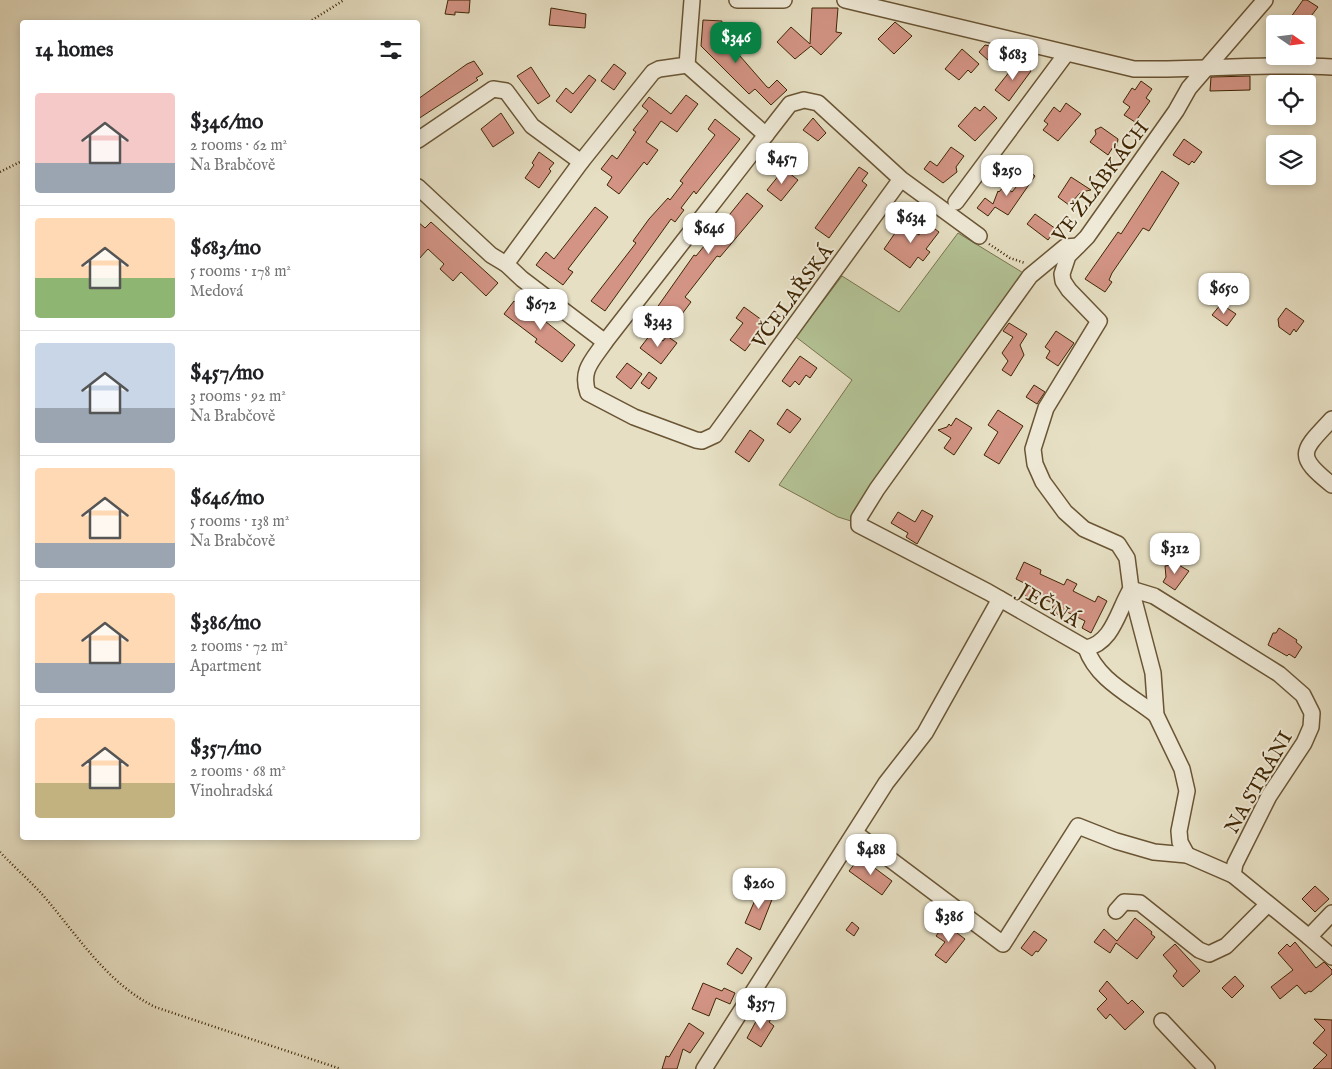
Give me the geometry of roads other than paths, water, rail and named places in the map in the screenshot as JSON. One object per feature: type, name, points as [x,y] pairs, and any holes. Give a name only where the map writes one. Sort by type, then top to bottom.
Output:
[{"type":"street","points":[[687,65],[692,0]]},
{"type":"street","points":[[737,0],[784,0]]},
{"type":"street","points":[[845,0],[1134,69],[1176,70],[1208,66],[1332,67]]},
{"type":"street","name":"VE ŽLÁBKÁCH","points":[[1131,589],[1127,558],[1118,544],[1084,528],[1065,512],[1043,482],[1035,464],[1033,449],[1046,408],[1099,321],[1069,290],[1063,281],[1064,265],[1068,256],[1086,237],[1170,119],[1189,88],[1228,46],[1265,0]]},
{"type":"street","points":[[956,202],[1066,54]]},
{"type":"street","points":[[506,264],[581,162],[653,72],[659,69],[687,65],[766,135]]},
{"type":"street","points":[[420,139],[493,89],[498,89],[510,95],[532,126],[581,162]]},
{"type":"street","points":[[420,189],[491,255],[506,264],[522,279],[605,342],[790,104],[804,100],[818,103],[901,179],[979,236]]},
{"type":"street","name":"VČELAŘSKÁ","points":[[605,342],[587,368],[584,381],[588,393],[634,417],[702,441],[715,436],[901,179]]},
{"type":"street","name":"JEČNÁ","points":[[1078,246],[1065,247],[1038,268],[877,489],[859,521],[862,527],[1000,599],[1083,647]]},
{"type":"street","points":[[1332,419],[1309,444],[1306,452],[1307,460],[1313,470],[1332,485]]},
{"type":"street","points":[[1131,589],[1109,632],[1101,643],[1083,647],[1091,662],[1102,676],[1156,715]]},
{"type":"street","points":[[1131,589],[1152,673],[1156,715],[1182,769],[1188,791],[1179,830],[1180,842],[1186,855]]},
{"type":"street","name":"NA STRÁNI","points":[[1131,589],[1154,596],[1278,674],[1304,695],[1312,713],[1311,727],[1304,743],[1269,796],[1235,864],[1233,875]]},
{"type":"street","points":[[704,1069],[886,783],[925,733],[1000,599]]},
{"type":"street","points":[[855,834],[1004,944],[1078,826],[1116,841],[1154,852],[1186,855],[1233,875],[1267,905],[1309,936],[1332,957]]},
{"type":"street","points":[[1116,910],[1124,902],[1140,903],[1198,950],[1209,954],[1226,946],[1267,905]]},
{"type":"street","points":[[1309,936],[1332,913]]},
{"type":"street","points":[[1162,1021],[1207,1069]]}]
